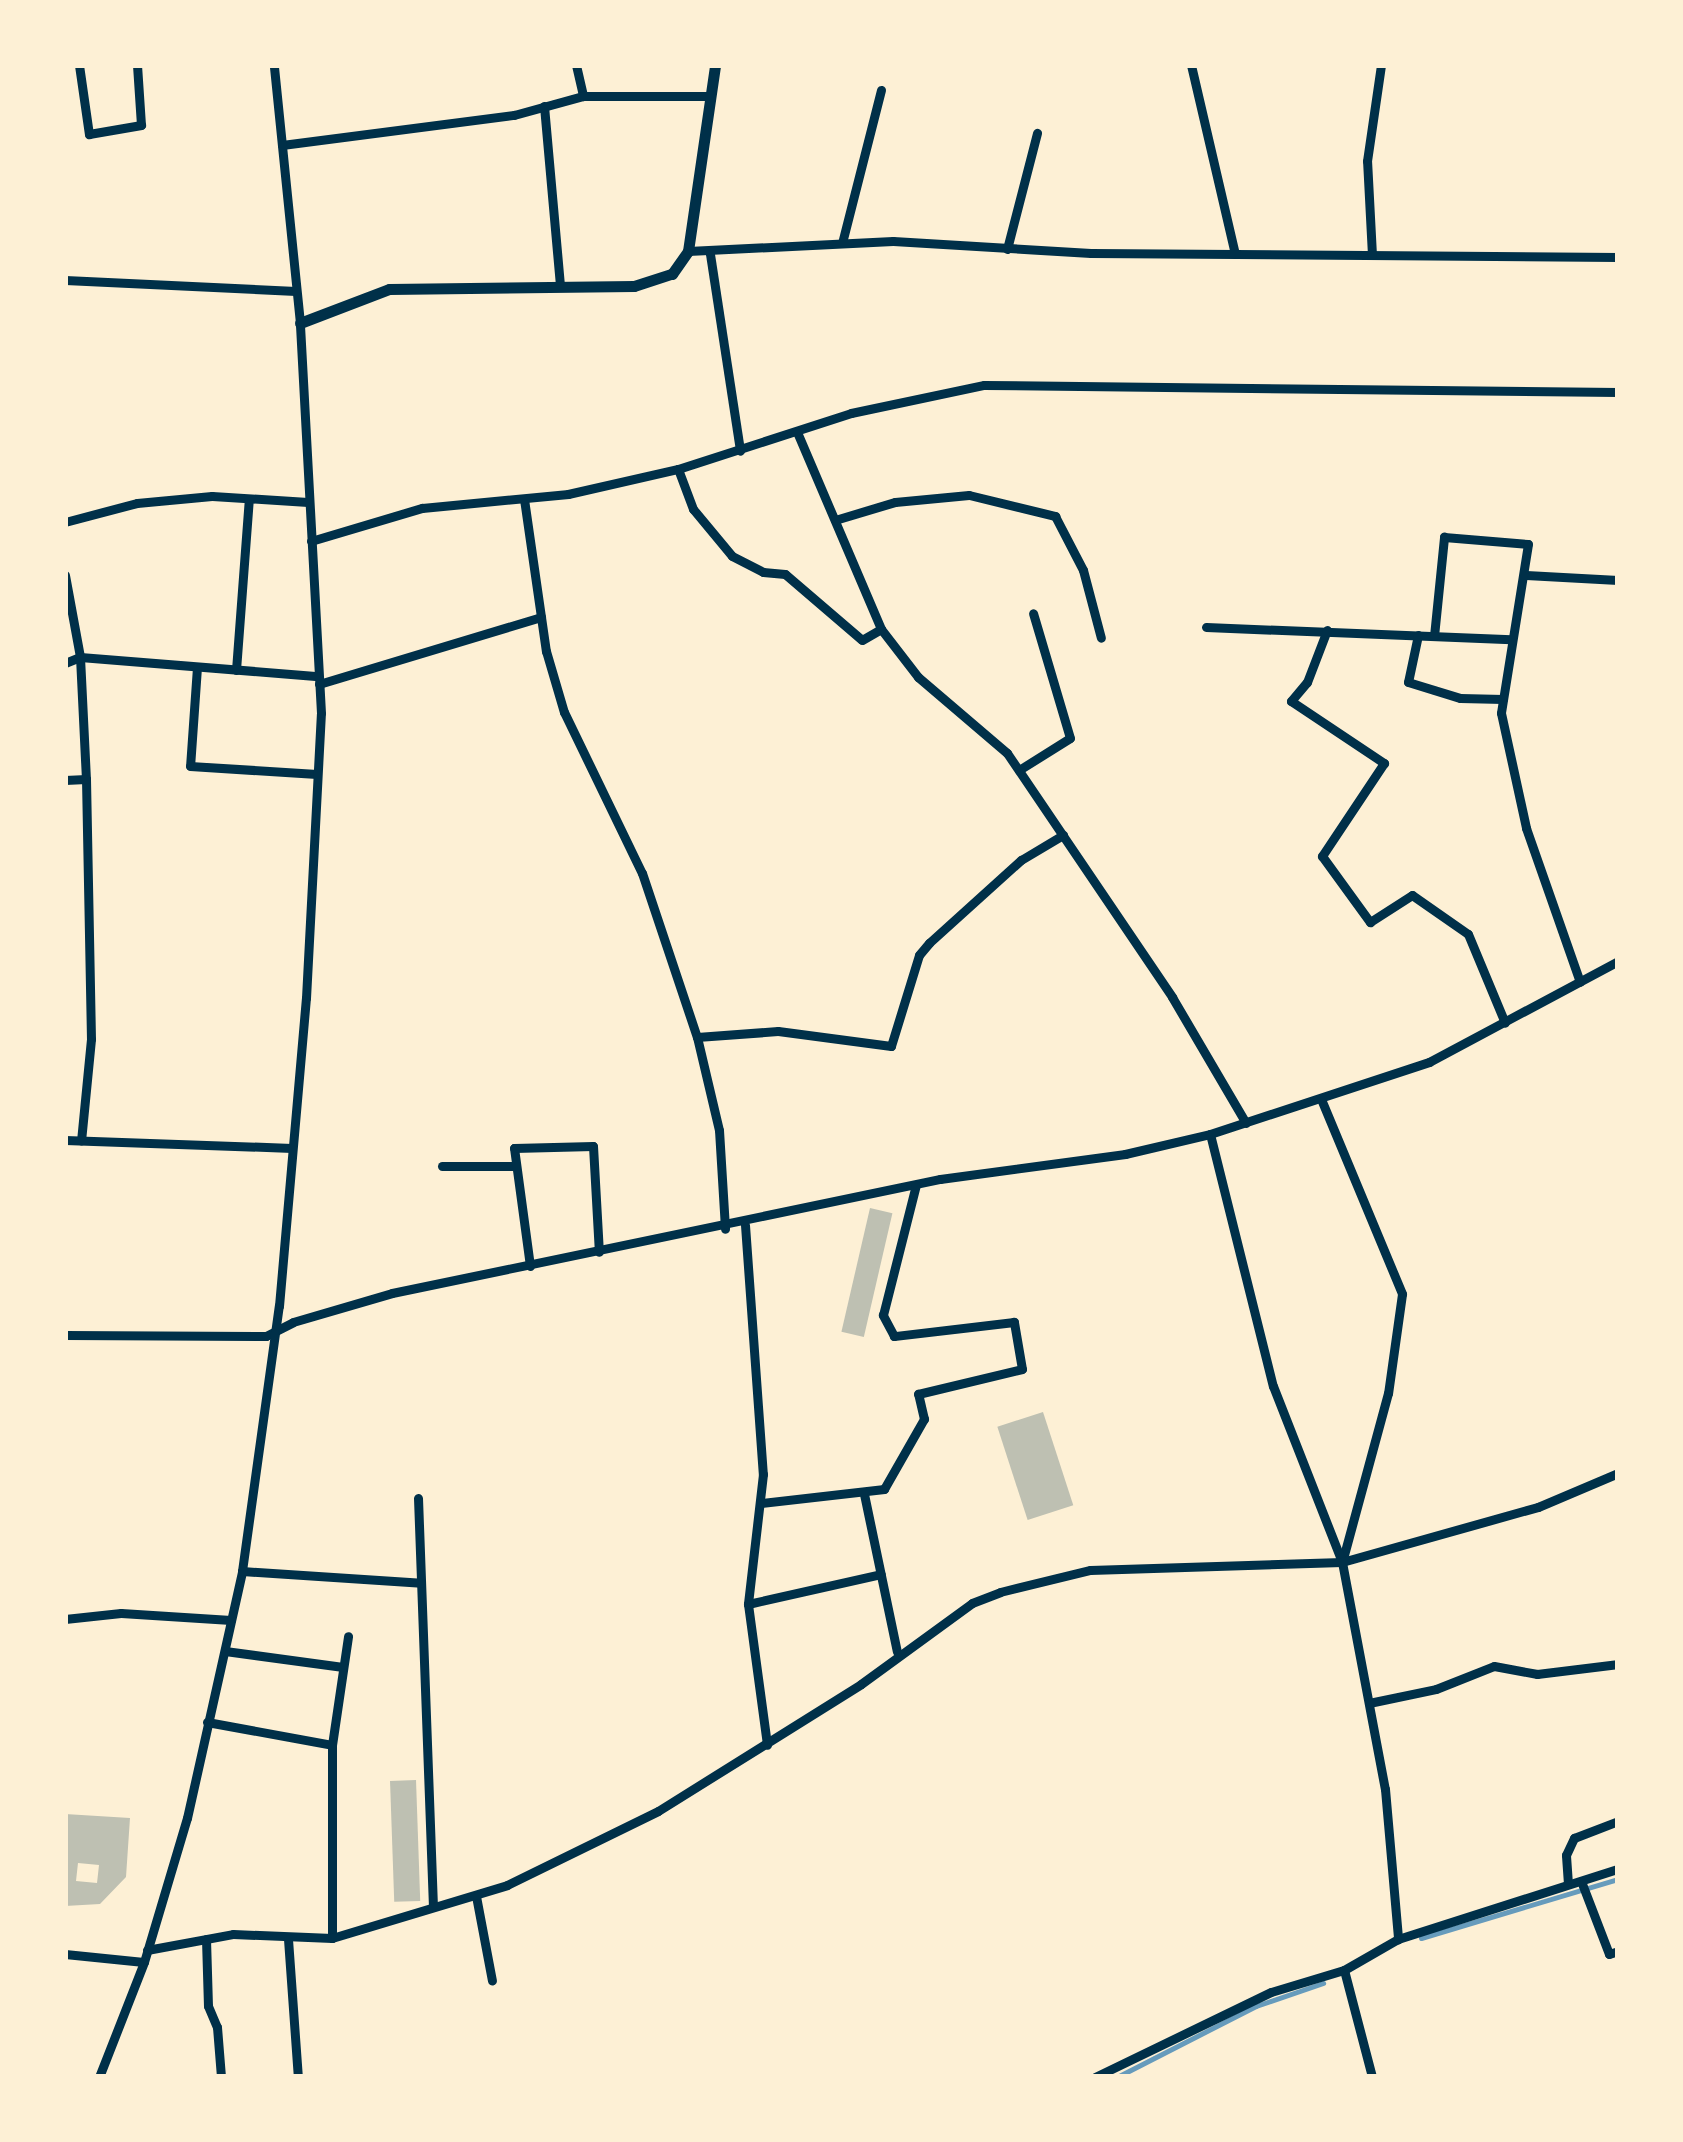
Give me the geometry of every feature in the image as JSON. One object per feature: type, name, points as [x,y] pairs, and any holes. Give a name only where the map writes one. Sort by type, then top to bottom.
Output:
[{"type":"street","points":[[79,65],[90,134],[142,125],[137,65]]},
{"type":"street","points":[[98,2077],[144,1962],[242,1572],[276,1330],[292,1148],[318,774],[319,680],[300,323],[274,65]]},
{"type":"street","points":[[576,65],[583,96]]},
{"type":"street","points":[[300,323],[389,289],[656,281],[681,266],[688,251],[715,65]]},
{"type":"street","points":[[1192,65],[1235,254]]},
{"type":"street","points":[[1372,255],[1367,162],[1381,65]]},
{"type":"street","points":[[842,244],[881,90]]},
{"type":"street","points":[[282,145],[544,106],[583,96],[710,96]]},
{"type":"street","points":[[544,106],[560,284]]},
{"type":"street","points":[[1007,249],[1037,133]]},
{"type":"street","points":[[688,251],[710,254],[842,244],[1235,254],[1618,257]]},
{"type":"street","points":[[710,254],[740,451]]},
{"type":"street","points":[[65,280],[296,292]]},
{"type":"street","points":[[310,541],[422,508],[524,499],[678,469],[900,400],[984,385],[1618,392]]},
{"type":"street","points":[[797,432],[880,629],[918,677],[1019,770],[1246,1123]]},
{"type":"street","points":[[678,469],[693,509],[732,556],[763,572],[785,574],[862,640],[880,629]]},
{"type":"street","points":[[835,520],[895,502],[968,495],[1055,516],[1084,570],[1101,638]]},
{"type":"street","points":[[65,522],[137,504],[249,499],[308,502]]},
{"type":"street","points":[[236,670],[249,499]]},
{"type":"street","points":[[524,499],[541,617],[564,712],[642,873],[697,1037],[719,1130],[725,1229]]},
{"type":"street","points":[[1434,636],[1444,537],[1528,544],[1504,699],[1504,732],[1526,828],[1580,982]]},
{"type":"street","points":[[65,575],[80,657],[86,779],[91,1038],[82,1140]]},
{"type":"street","points":[[1526,575],[1618,580]]},
{"type":"street","points":[[1019,770],[1070,738],[1032,613]]},
{"type":"street","points":[[65,662],[80,657],[319,680],[541,617]]},
{"type":"street","points":[[1206,626],[1512,639]]},
{"type":"street","points":[[1327,630],[1307,682],[1291,701],[1384,764],[1322,856],[1370,922],[1412,895],[1468,934],[1505,1023]]},
{"type":"street","points":[[1418,636],[1408,682],[1460,698],[1504,699]]},
{"type":"street","points":[[198,667],[190,766],[318,774]]},
{"type":"street","points":[[65,780],[86,779]]},
{"type":"street","points":[[697,1037],[778,1030],[891,1046],[919,955],[1021,860],[1064,835]]},
{"type":"street","points":[[65,1335],[266,1336],[392,1292],[725,1229],[916,1184],[1125,1154],[1210,1134],[1429,1062],[1618,961]]},
{"type":"street","points":[[1322,1099],[1402,1294],[1388,1393],[1342,1562]]},
{"type":"street","points":[[1210,1134],[1273,1386],[1342,1562],[1386,1789],[1398,1939]]},
{"type":"street","points":[[65,1140],[292,1148]]},
{"type":"street","points":[[530,1266],[514,1148],[593,1146],[599,1252]]},
{"type":"street","points":[[442,1166],[516,1166]]},
{"type":"street","points":[[761,1503],[884,1489],[924,1418],[918,1394],[1022,1369],[1014,1322],[894,1336],[884,1315],[916,1184]]},
{"type":"street","points":[[746,1224],[761,1503],[748,1604],[767,1745]]},
{"type":"street","points":[[147,1950],[234,1934],[288,1940],[332,1938],[433,1905],[476,1896],[566,1860],[767,1745],[972,1603],[1090,1570],[1342,1562],[1538,1507],[1618,1473]]},
{"type":"street","points":[[864,1494],[897,1652]]},
{"type":"street","points":[[418,1498],[433,1905]]},
{"type":"street","points":[[242,1572],[421,1583]]},
{"type":"street","points":[[748,1604],[881,1574]]},
{"type":"street","points":[[65,1619],[121,1613],[231,1620]]},
{"type":"street","points":[[332,1938],[332,1745],[348,1636]]},
{"type":"street","points":[[224,1651],[343,1668]]},
{"type":"street","points":[[1369,1703],[1436,1689],[1494,1666],[1537,1674],[1618,1664]]},
{"type":"street","points":[[207,1722],[332,1745]]},
{"type":"street","points":[[1568,1884],[1566,1855],[1574,1838],[1618,1822]]},
{"type":"street","points":[[1095,2077],[1271,1992],[1344,1970],[1398,1939],[1618,1869]]},
{"type":"street","points":[[1581,1881],[1610,1954],[1618,1951]]},
{"type":"street","points":[[476,1896],[492,1981]]},
{"type":"street","points":[[206,1939],[208,2006],[217,2027],[221,2077]]},
{"type":"street","points":[[288,1940],[298,2077]]},
{"type":"street","points":[[65,1954],[144,1962]]},
{"type":"street","points":[[1344,1970],[1372,2077]]},
{"type":"building","points":[[870,1208],[892,1213],[864,1337],[841,1332]]},
{"type":"building","points":[[1043,1412],[1073,1505],[1028,1520],[997,1427]]},
{"type":"building","points":[[416,1780],[420,1901],[394,1902],[390,1781]]},
{"type":"building","points":[[65,1814],[130,1818],[126,1877],[100,1904],[65,1906]],"holes":[[[78,1863],[99,1865],[97,1883],[76,1881]]]},
{"type":"waterway","points":[[1421,1938],[1618,1879]]},
{"type":"waterway","points":[[1117,2077],[1256,2006],[1323,1983]]}]
